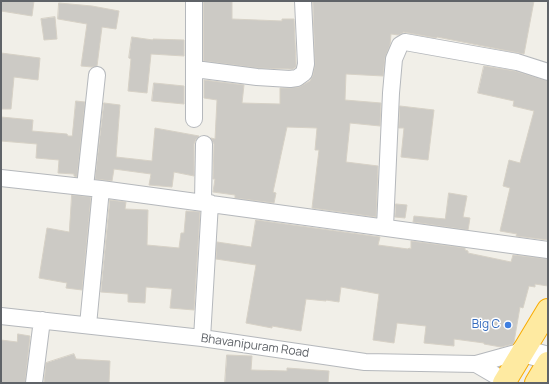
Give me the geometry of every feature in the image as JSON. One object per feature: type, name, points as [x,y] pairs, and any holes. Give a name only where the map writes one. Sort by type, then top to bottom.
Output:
[{"type":"highway","points":[[509,382],[523,351],[548,310]]},
{"type":"highway","points":[[536,383],[548,363]]},
{"type":"main road","points":[[523,351],[548,358]]},
{"type":"street","points":[[194,1],[194,119]]},
{"type":"street","points":[[195,70],[263,78],[290,79],[300,77],[304,73],[306,64],[303,1]]},
{"type":"street","points":[[385,228],[391,93],[394,59],[400,45],[405,42],[425,44],[517,62],[548,72]]},
{"type":"street","points":[[85,187],[97,75]]},
{"type":"street","points":[[202,338],[207,203],[204,144]]},
{"type":"street","points":[[1,178],[101,189],[548,250]]},
{"type":"street","points":[[88,326],[101,189]]},
{"type":"street","name":"Bhavanipuram Road","points":[[1,316],[202,338],[365,362],[476,364],[509,382]]},
{"type":"street","points":[[34,383],[42,320]]},
{"type":"street","points":[[476,364],[523,351]]},
{"type":"building","points":[[1,1],[34,1],[32,16],[1,11]]},
{"type":"building","points":[[204,1],[232,1],[232,19],[282,21],[282,19],[294,19],[296,67],[293,69],[258,68],[204,61]]},
{"type":"building","points":[[313,1],[534,1],[524,54],[403,32],[398,35],[391,34],[390,45],[385,58],[383,76],[346,74],[345,100],[381,103],[380,126],[350,123],[346,162],[378,166],[376,217],[312,208],[319,150],[315,150],[317,128],[287,127],[273,192],[276,193],[274,203],[235,198],[235,195],[213,192],[215,179],[213,179],[214,144],[211,138],[215,139],[217,100],[204,98],[204,80],[244,85],[242,103],[280,104],[280,88],[299,87],[310,81],[313,75],[315,64]]},
{"type":"building","points":[[59,3],[92,6],[119,11],[116,29],[102,27],[97,66],[81,66],[87,24],[58,19]]},
{"type":"building","points":[[55,17],[57,39],[44,40],[41,19]]},
{"type":"building","points":[[132,37],[153,40],[184,40],[184,56],[151,54],[147,93],[128,91],[131,59],[129,58]]},
{"type":"building","points":[[1,53],[40,58],[38,80],[14,77],[11,109],[1,109]]},
{"type":"building","points":[[484,66],[515,71],[548,81],[548,240],[516,236],[517,234],[500,231],[510,188],[503,186],[509,160],[520,163],[534,111],[513,106],[514,101],[478,93]]},
{"type":"building","points":[[154,83],[184,86],[184,104],[152,101]]},
{"type":"building","points":[[76,101],[85,102],[77,177],[74,176],[74,174],[58,173],[59,160],[36,158],[37,144],[1,141],[1,117],[33,120],[32,131],[67,134],[68,136],[72,136]]},
{"type":"building","points":[[104,103],[120,105],[116,157],[152,161],[155,128],[199,136],[194,144],[194,176],[174,172],[172,187],[149,185],[151,174],[114,169],[112,181],[95,179]]},
{"type":"building","points":[[400,106],[434,110],[428,160],[401,157],[404,128],[399,128]]},
{"type":"building","points":[[449,193],[467,196],[463,217],[470,218],[468,230],[413,222],[414,216],[445,219]]},
{"type":"building","points":[[72,195],[91,197],[82,290],[66,288],[67,283],[39,278],[47,228],[69,232]]},
{"type":"building","points":[[110,200],[126,202],[125,209],[148,210],[147,245],[179,248],[181,233],[184,233],[186,211],[200,212],[194,310],[170,308],[172,289],[146,287],[145,303],[128,302],[128,294],[101,292]]},
{"type":"building","points":[[396,204],[407,205],[405,218],[395,217]]},
{"type":"building","points":[[256,220],[380,237],[378,245],[411,249],[411,241],[465,248],[468,253],[511,262],[513,255],[548,259],[548,286],[535,284],[535,287],[529,286],[523,308],[520,307],[514,342],[513,344],[501,347],[454,339],[454,346],[424,343],[426,326],[397,323],[394,343],[373,340],[379,294],[341,287],[339,302],[306,299],[301,331],[272,326],[272,328],[246,323],[256,265],[216,259],[217,242],[251,247]]},
{"type":"building","points":[[18,334],[30,336],[25,383],[1,383],[1,340],[17,342]]},
{"type":"building","points":[[74,354],[76,359],[110,361],[109,383],[44,383],[46,363]]},
{"type":"building","points":[[227,355],[252,356],[251,370],[287,371],[287,368],[329,371],[328,383],[225,383]]},
{"type":"place","name":"Big C","points":[[508,325]]}]
